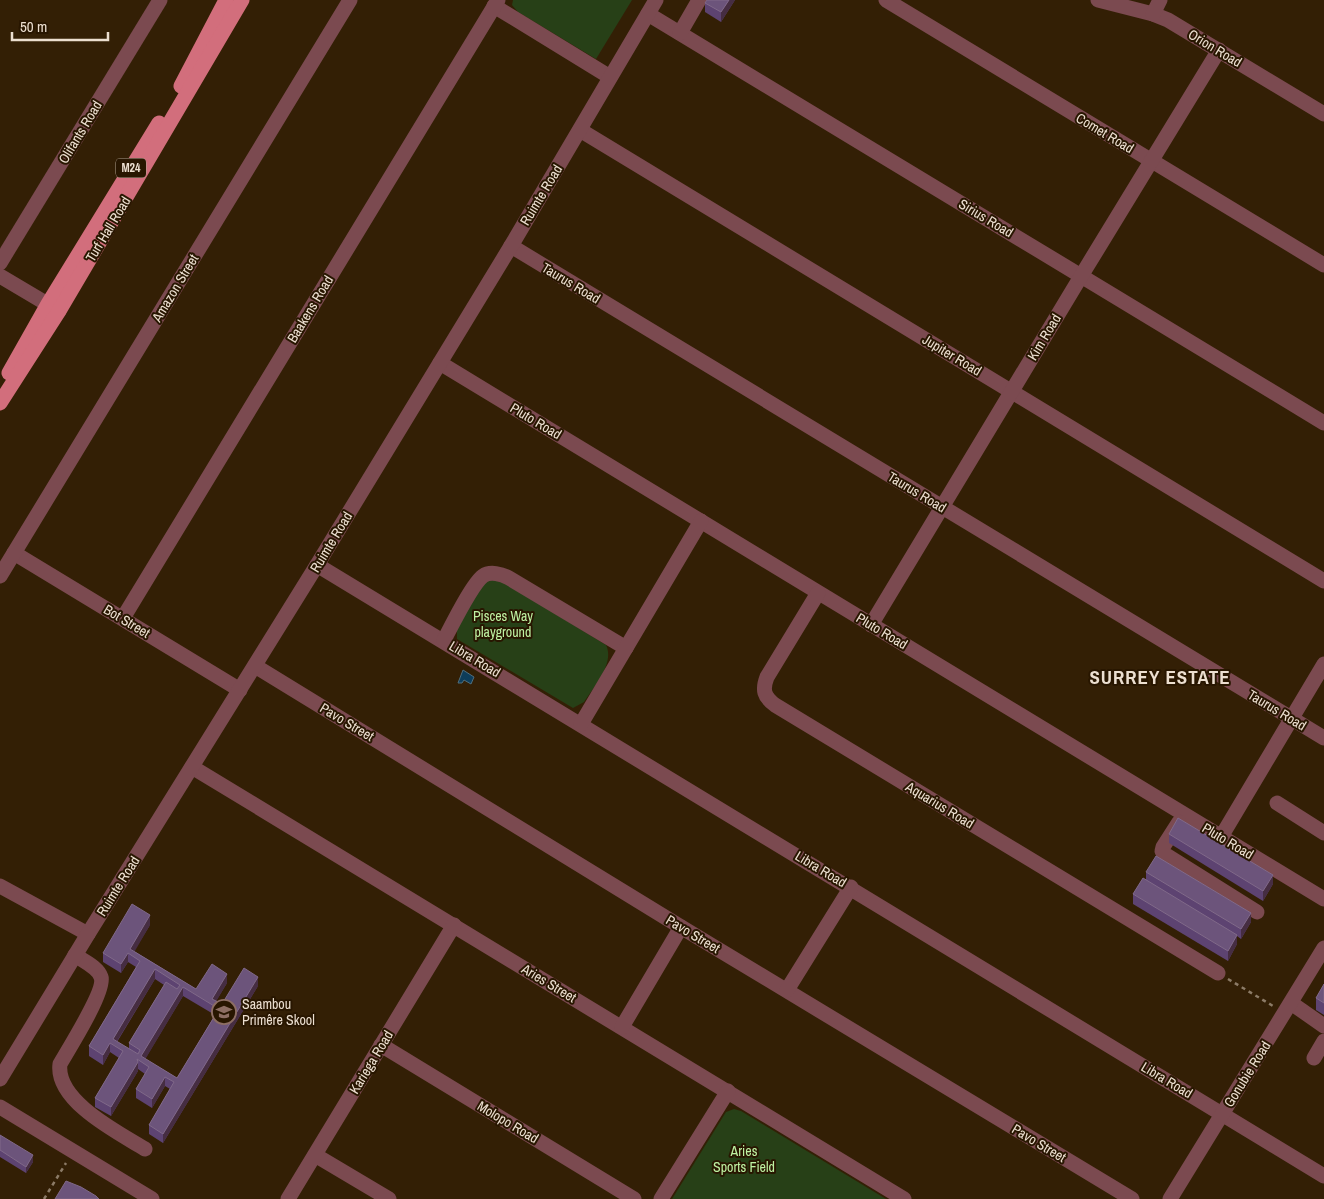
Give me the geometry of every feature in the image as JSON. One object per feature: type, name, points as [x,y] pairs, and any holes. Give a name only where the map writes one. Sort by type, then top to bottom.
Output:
[{"type":"main road","name":"Turf Hall Road","points":[[0,403],[53,307],[177,93],[226,0]]},
{"type":"main road","name":"Turf Hall Road","points":[[0,390],[226,30],[242,0]]},
{"type":"street","name":"Olifants Road","points":[[0,263],[160,0]]},
{"type":"street","name":"Amazon Street","points":[[0,576],[350,0]]},
{"type":"street","name":"Ruimte Road","points":[[0,1079],[440,363],[656,0]]},
{"type":"street","points":[[680,33],[699,0]]},
{"type":"street","name":"Comet Road","points":[[886,0],[1324,266]]},
{"type":"street","name":"Orion Road","points":[[1098,0],[1153,14],[1180,27],[1324,114]]},
{"type":"street","points":[[1153,14],[1160,0]]},
{"type":"street","points":[[496,3],[610,77]]},
{"type":"street","name":"Baakens Road","points":[[123,618],[496,3]]},
{"type":"street","name":"Sirius Road","points":[[648,14],[1324,423]]},
{"type":"street","name":"Kim Road","points":[[871,625],[1219,50]]},
{"type":"street","name":"Jupiter Road","points":[[580,130],[1324,581]]},
{"type":"street","name":"Taurus Road","points":[[511,246],[1324,738]]},
{"type":"street","points":[[0,276],[53,307]]},
{"type":"street","name":"Pluto Road","points":[[440,363],[1324,899]]},
{"type":"street","points":[[581,724],[701,521]]},
{"type":"street","name":"Bot Street","points":[[14,553],[240,690]]},
{"type":"street","name":"Libra Road","points":[[317,565],[444,640],[1324,1176]]},
{"type":"street","points":[[444,640],[476,583],[482,577],[493,574],[509,578],[626,648]]},
{"type":"street","name":"Aquarius Road","points":[[818,593],[767,677],[764,692],[768,700],[1218,974]]},
{"type":"street","points":[[1221,837],[1324,664]]},
{"type":"street","name":"Pavo Street","points":[[255,666],[681,927],[1132,1199]]},
{"type":"street","name":"Aries Street","points":[[192,767],[904,1199]]},
{"type":"street","points":[[1277,803],[1324,833]]},
{"type":"street","points":[[1183,814],[1162,851],[1257,912]]},
{"type":"street","points":[[0,886],[88,934]]},
{"type":"street","points":[[787,990],[851,887]]},
{"type":"street","name":"Kariega Road","points":[[288,1199],[454,925]]},
{"type":"street","points":[[622,1027],[681,927]]},
{"type":"street","name":"Gonubie Road","points":[[1170,1199],[1324,948]]},
{"type":"street","points":[[75,956],[98,972],[102,981],[87,1016],[60,1064],[59,1073],[62,1083],[85,1109],[104,1124],[145,1148]]},
{"type":"street","points":[[1288,1008],[1324,1026]]},
{"type":"street","points":[[1314,1058],[1324,1041]]},
{"type":"street","name":"Molopo Road","points":[[381,1045],[634,1199]]},
{"type":"street","points":[[661,1199],[728,1091]]},
{"type":"street","points":[[0,1107],[132,1194],[152,1199]]},
{"type":"street","points":[[315,1155],[389,1199]]},
{"type":"path","points":[[1218,974],[1288,1008]]},
{"type":"path","points":[[44,1199],[68,1160]]},
{"type":"green space","points":[[513,0],[632,0],[596,59],[518,12],[512,5]]},
{"type":"green space","name":"Pisces Way playground","points":[[493,580],[505,583],[606,645],[608,659],[606,667],[584,702],[573,708],[457,639],[457,626],[482,585],[487,581]]},
{"type":"green space","name":"Aries Sports Field","points":[[734,1109],[741,1111],[886,1199],[672,1199],[726,1112]]},
{"type":"water","points":[[463,670],[474,677],[471,684],[464,680],[462,683],[458,683]]},
{"type":"building","points":[[707,0],[729,0],[721,12],[705,3]]},
{"type":"building","points":[[1178,818],[1273,875],[1263,891],[1169,834]]},
{"type":"building","points":[[1156,856],[1251,913],[1241,929],[1146,872]]},
{"type":"building","points":[[1143,878],[1237,935],[1228,951],[1133,894]]},
{"type":"building","points":[[132,904],[150,915],[130,949],[196,989],[212,964],[227,974],[212,999],[222,1004],[244,968],[258,977],[163,1134],[149,1125],[174,1082],[165,1077],[152,1099],[136,1089],[149,1067],[137,1059],[138,1062],[111,1107],[95,1098],[123,1051],[110,1043],[103,1055],[89,1046],[140,961],[128,953],[121,964],[103,953]],"holes":[[[155,969],[180,985],[177,989],[166,982],[129,1043],[140,1050],[138,1054],[113,1039]],[[183,987],[219,1009],[177,1078],[141,1056]]]},
{"type":"building","points":[[1324,984],[1324,1003],[1316,998]]},
{"type":"building","points":[[0,1135],[33,1155],[26,1167],[0,1150]]},
{"type":"building","points":[[66,1181],[81,1187],[99,1199],[55,1199]]},
{"type":"place","name":"Saambou Primêre Skool","points":[[224,1012]]},
{"type":"district","name":"SURREY ESTATE","points":[[1160,677]]}]
